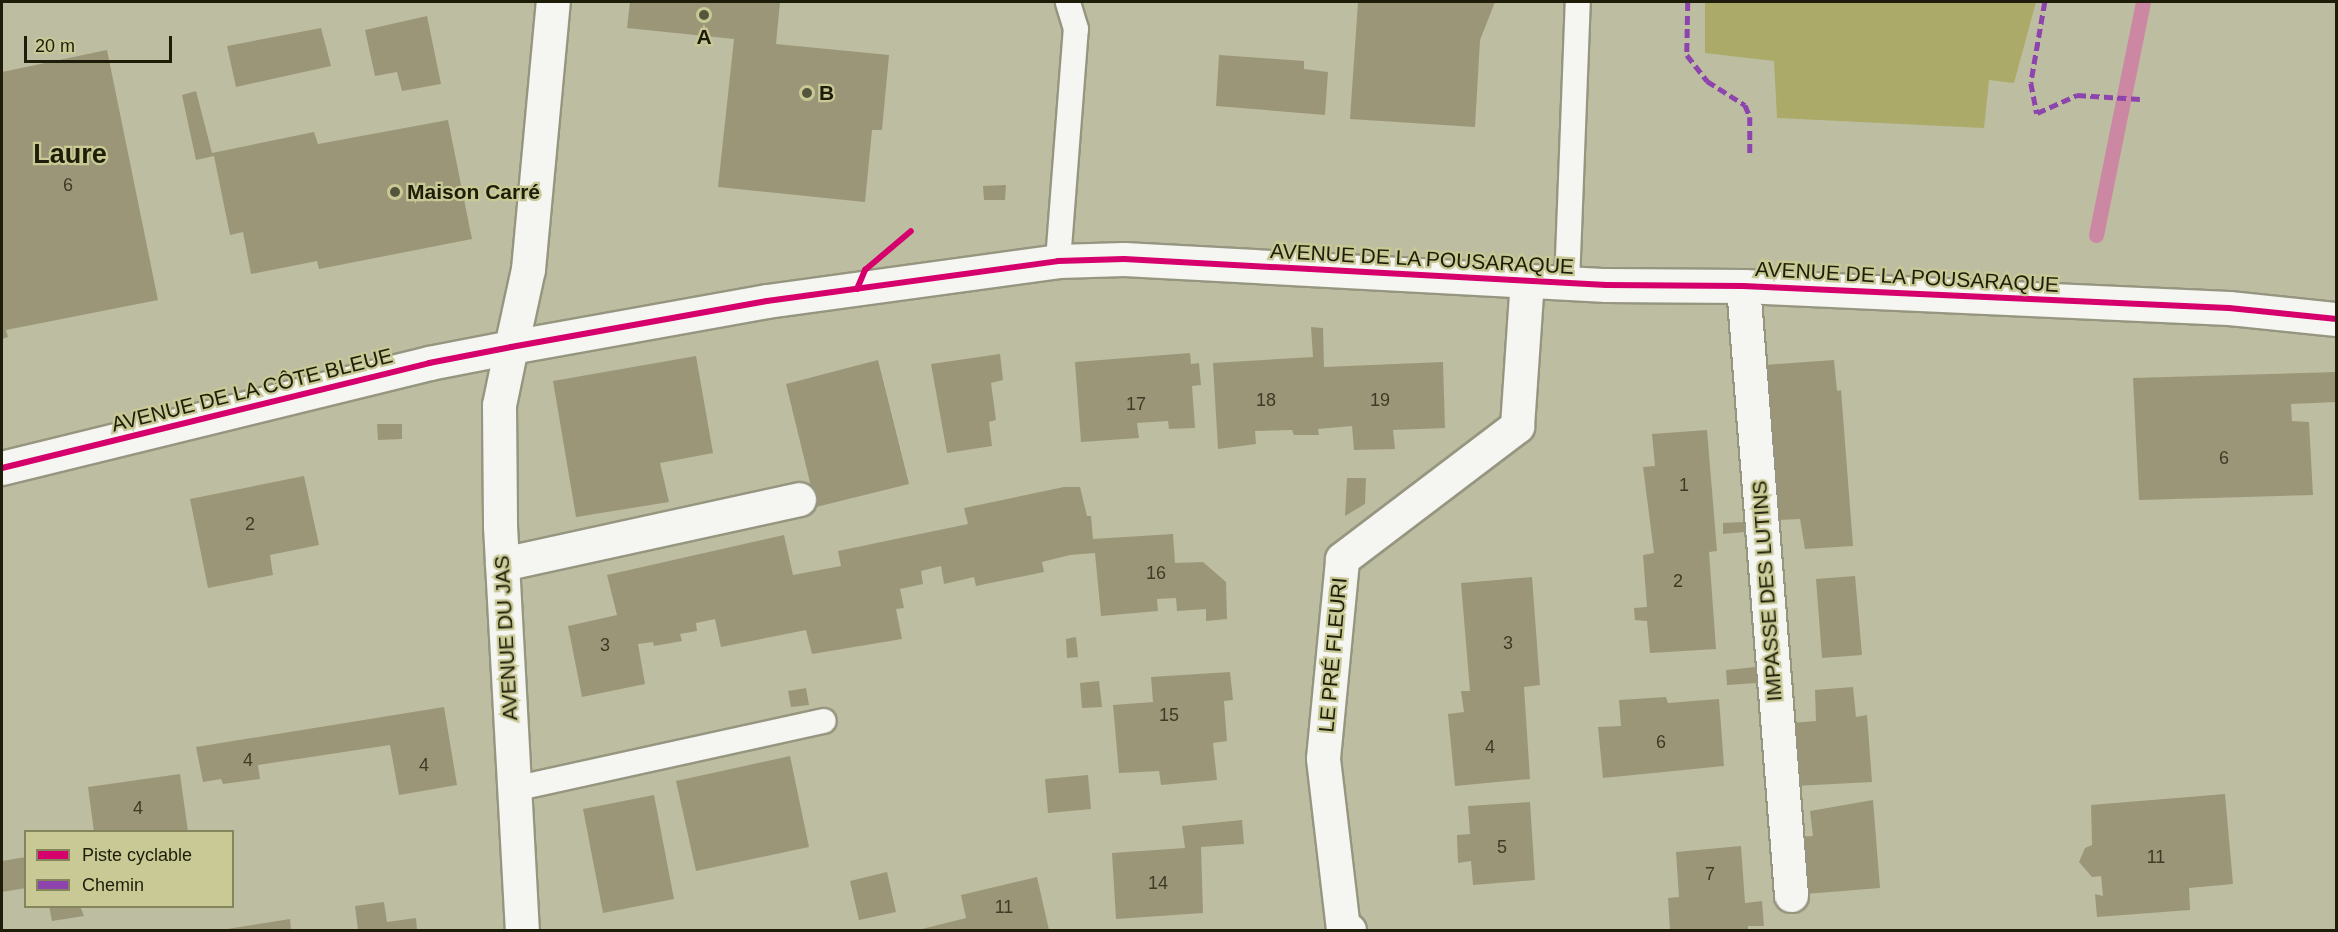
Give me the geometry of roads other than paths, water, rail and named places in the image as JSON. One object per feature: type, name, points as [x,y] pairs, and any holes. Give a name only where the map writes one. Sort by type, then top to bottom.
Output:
[{"type":"street","name":"AVENUE DU JAS","points":[[522,930],[502,564],[499,405],[528,269],[554,2]]},
{"type":"street","name":"AVENUE DE LA POUSARAQUE","points":[[511,347],[721,309],[1058,261],[1124,259],[1567,283],[1743,286],[2229,308],[2337,319]]},
{"type":"street","name":"LE PRÉ FLEURI","points":[[1349,930],[1343,929],[1323,758],[1342,559],[1517,426],[1527,281]]},
{"type":"street","name":"IMPASSE DES LUTINS","points":[[1743,286],[1791,895]]},
{"type":"street","name":"AVENUE DE LA CÔTE BLEUE","points":[[2,468],[511,347]]},
{"type":"street","points":[[502,564],[799,499]]},
{"type":"lane","points":[[1058,261],[1076,29],[1068,2]]},
{"type":"lane","points":[[1567,283],[1578,2]]},
{"type":"lane","points":[[514,789],[824,721]]},
{"type":"waterway","points":[[2096,235],[2143,2]]},
{"type":"place","name":"A","points":[[704,15]]},
{"type":"place","name":"B","points":[[807,93]]},
{"type":"place","name":"Maison Carré","points":[[395,192]]},
{"type":"district","name":"Laure","points":[[70,155]]}]
